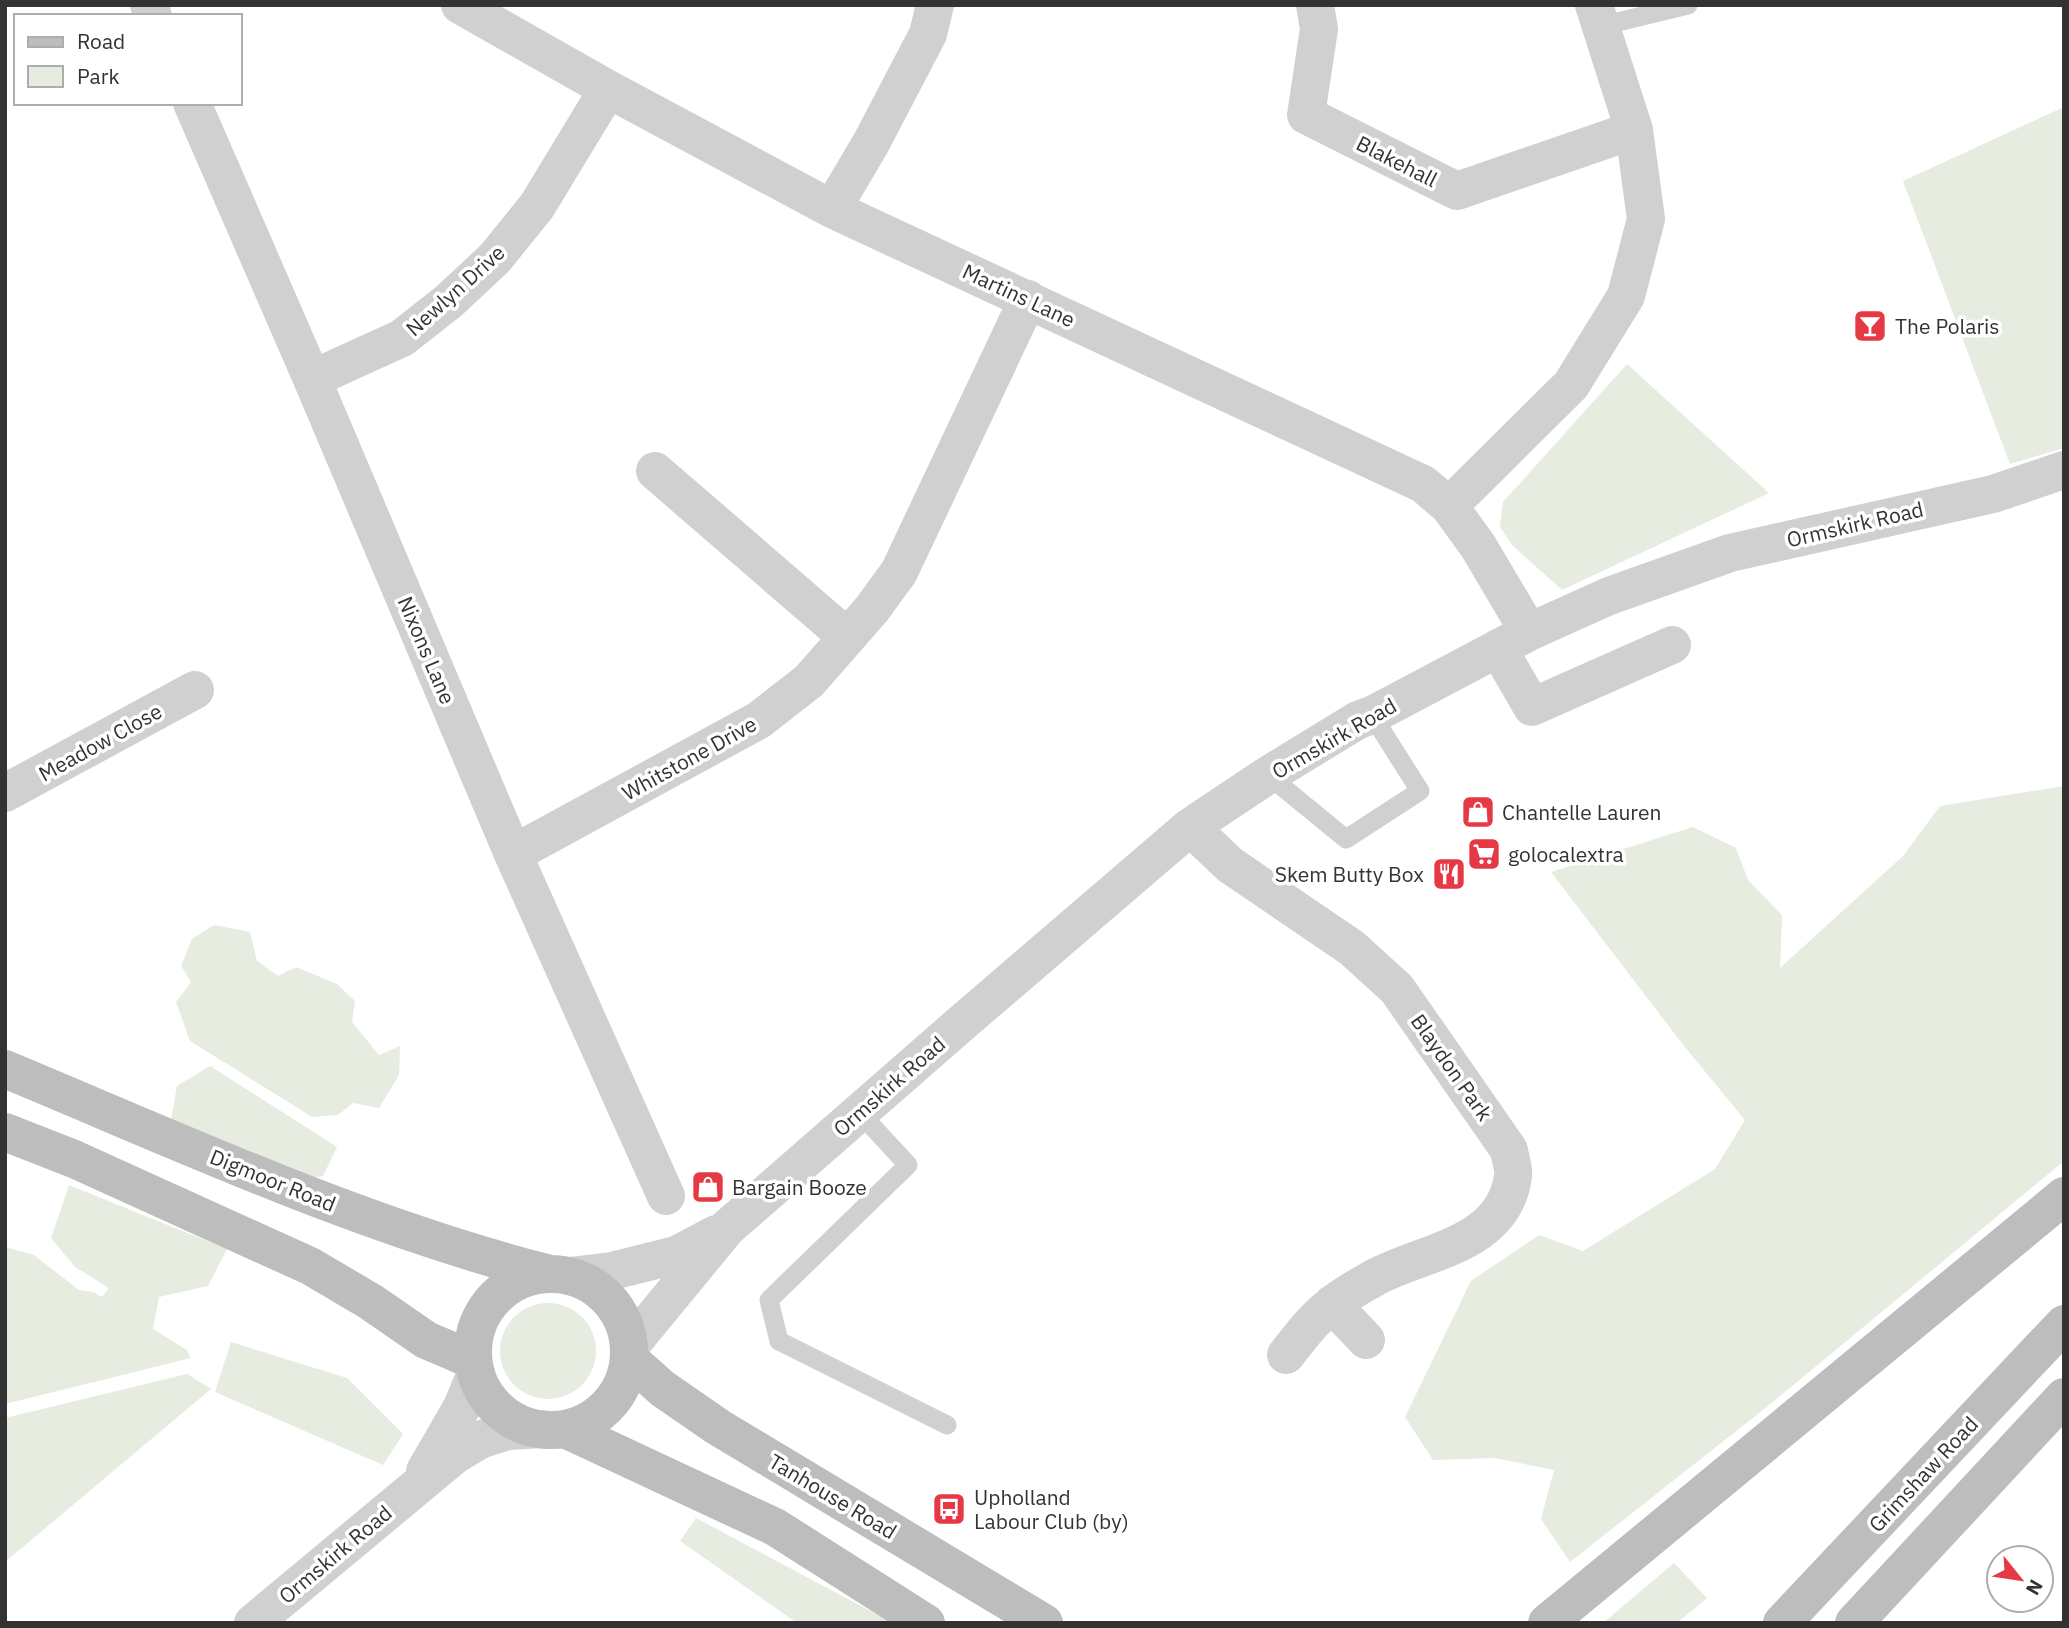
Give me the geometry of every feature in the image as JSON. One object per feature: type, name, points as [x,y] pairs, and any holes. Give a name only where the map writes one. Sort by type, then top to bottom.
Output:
[{"type":"street","name":"Martins Lane","points":[[460,5],[607,89],[832,209],[1423,484],[1449,506],[1478,546],[1513,640],[1532,707],[1672,645]]},
{"type":"street","points":[[832,209],[871,144],[928,34],[935,5]]},
{"type":"street","name":"Blakehall","points":[[1315,5],[1319,29],[1306,115],[1457,191],[1634,130]]},
{"type":"street","points":[[1449,506],[1571,385],[1626,296],[1646,219],[1634,130],[1597,16]]},
{"type":"street","name":"Newlyn Drive","points":[[312,379],[402,338],[449,301],[495,258],[537,206],[607,89]]},
{"type":"street","name":"Nixons Lane","points":[[193,105],[513,855],[666,1196]]},
{"type":"street","name":"Whitstone Drive","points":[[513,855],[759,720],[809,681],[872,609],[899,572],[1028,299]]},
{"type":"street","name":"Ormskirk Road","points":[[629,1353],[727,1228],[1190,827],[1268,775],[1358,720],[1513,640],[1609,596],[1730,553],[1993,494],[2064,470]]},
{"type":"street","points":[[655,471],[847,637]]},
{"type":"street","name":"Meadow Close","points":[[5,793],[195,691]]},
{"type":"street","name":"Blaydon Park","points":[[1190,827],[1230,865],[1352,948],[1398,989],[1509,1150],[1513,1173],[1507,1200],[1491,1222],[1443,1251],[1377,1277],[1332,1304],[1286,1355]]},
{"type":"street","name":"Digmoor Road","points":[[5,1069],[346,1210],[480,1256],[558,1274]]},
{"type":"street","points":[[5,1132],[74,1159],[310,1266],[371,1302],[426,1340],[475,1366]]},
{"type":"street","points":[[1547,1623],[2064,1196]]},
{"type":"street","name":"Ormskirk Road","points":[[558,1274],[612,1271],[676,1255],[727,1228]]},
{"type":"street","points":[[554,1429],[589,1420],[609,1405],[623,1383],[629,1353],[624,1322],[611,1301],[592,1285],[558,1274],[526,1278],[507,1287],[492,1301],[480,1319],[474,1339],[475,1366],[486,1394],[500,1411],[520,1423],[554,1429],[775,1527],[926,1623]]},
{"type":"street","points":[[1332,1304],[1366,1340]]},
{"type":"street","name":"Grimshaw Road","points":[[1782,1623],[2064,1324]]},
{"type":"street","name":"Tanhouse Road","points":[[629,1353],[663,1389],[718,1427],[1042,1621]]},
{"type":"street","name":"Ormskirk Road","points":[[418,1485],[462,1407],[475,1366]]},
{"type":"street","points":[[1854,1623],[2064,1397]]},
{"type":"street","name":"Ormskirk Road","points":[[253,1623],[454,1455],[482,1439],[508,1430],[554,1429]]},
{"type":"lane","points":[[1597,16],[1688,5]]},
{"type":"lane","points":[[1268,775],[1346,839],[1420,791],[1372,715]]},
{"type":"lane","points":[[859,1112],[908,1165],[769,1300],[779,1341],[947,1425]]},
{"type":"green space","points":[[2064,107],[2064,448],[2010,464],[1903,181]]},
{"type":"green space","points":[[1627,364],[1769,493],[1562,590],[1512,545],[1500,527],[1503,502]]},
{"type":"green space","points":[[2064,786],[2064,1161],[1768,1406],[1570,1562],[1541,1519],[1554,1470],[1495,1458],[1433,1460],[1405,1417],[1471,1281],[1539,1235],[1583,1251],[1715,1169],[1745,1120],[1684,1046],[1551,872],[1693,827],[1736,848],[1748,880],[1782,915],[1780,968],[1903,856],[1940,806]]},
{"type":"green space","points":[[214,925],[250,932],[257,961],[278,976],[296,967],[337,984],[355,1001],[352,1022],[379,1055],[400,1046],[399,1075],[379,1108],[353,1103],[338,1115],[312,1117],[190,1041],[176,1002],[191,982],[181,966],[192,939]]},
{"type":"green space","points":[[210,1066],[337,1147],[323,1176],[298,1181],[170,1126],[177,1086]]},
{"type":"green space","points":[[69,1185],[227,1249],[208,1286],[159,1297],[153,1329],[187,1350],[191,1358],[5,1404],[5,1247],[34,1255],[79,1290],[93,1292],[102,1297],[109,1288],[75,1267],[51,1238]]},
{"type":"green space","points":[[548,1303],[566,1306],[582,1317],[593,1333],[596,1351],[593,1369],[582,1385],[566,1396],[548,1399],[530,1396],[514,1385],[503,1369],[500,1351],[503,1333],[514,1317],[530,1306]]},
{"type":"green space","points":[[231,1342],[347,1378],[403,1434],[383,1465],[215,1392]]},
{"type":"green space","points":[[187,1374],[211,1389],[5,1562],[5,1418]]},
{"type":"green space","points":[[696,1518],[893,1623],[797,1623],[680,1541]]},
{"type":"green space","points":[[1674,1563],[1707,1598],[1677,1623],[1603,1623]]},
{"type":"place","name":"The Polaris","points":[[1870,326]]},
{"type":"place","name":"Chantelle Lauren","points":[[1478,812]]},
{"type":"place","name":"golocalextra","points":[[1484,854]]},
{"type":"place","name":"Skem Butty Box","points":[[1449,874]]},
{"type":"place","name":"Bargain Booze","points":[[708,1187]]},
{"type":"place","name":"Upholland Labour Club (by)","points":[[949,1509]]}]
